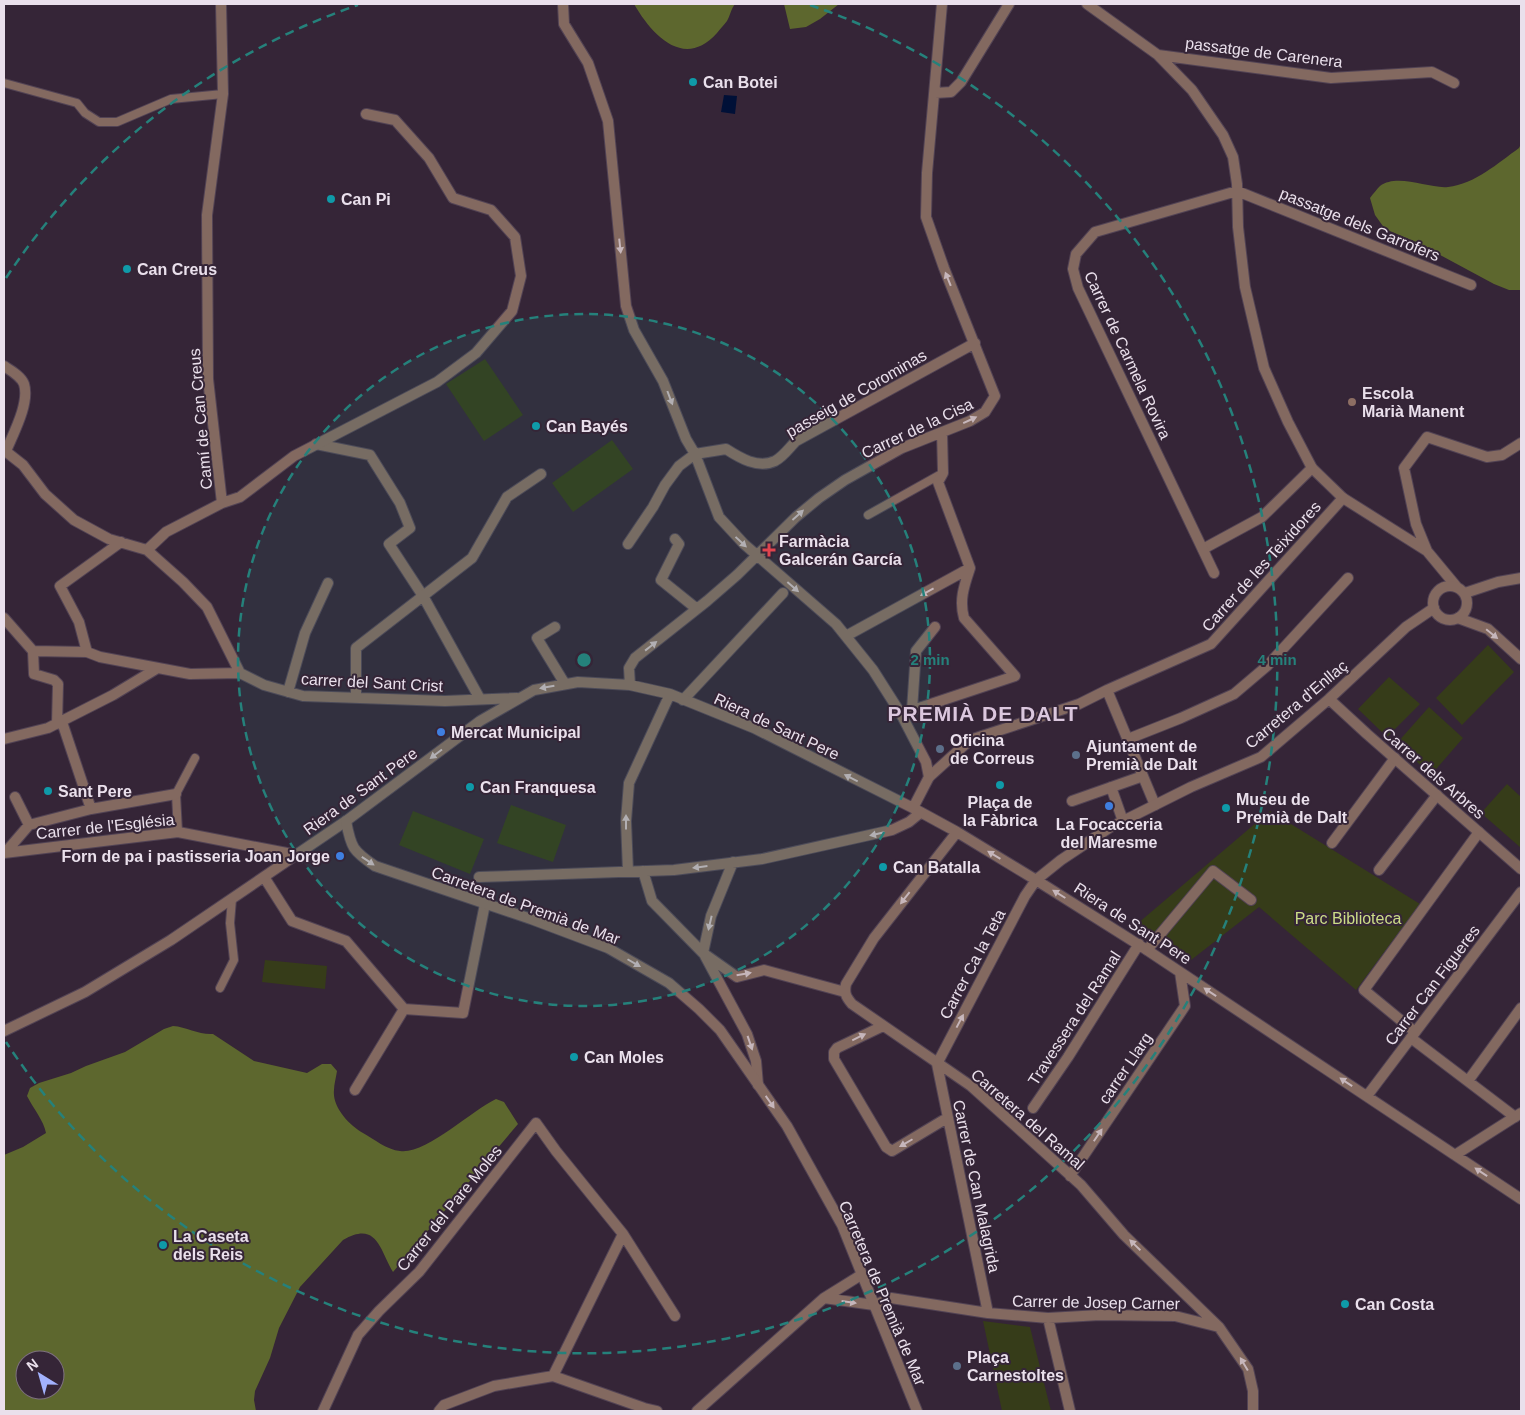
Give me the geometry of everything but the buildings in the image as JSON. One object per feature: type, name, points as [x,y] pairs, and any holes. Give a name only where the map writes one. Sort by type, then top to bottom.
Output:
[{"type":"street","name":"Camí de Can Creus","points":[[146,550],[166,532],[222,503],[208,379],[207,214],[223,94],[221,4]]},
{"type":"street","points":[[479,877],[674,870],[771,857],[892,830],[909,822],[916,811],[929,777],[926,762],[901,714],[873,670],[846,636],[836,624],[756,556],[733,534],[719,517],[695,454],[686,439],[663,381],[634,330],[626,306],[608,120],[588,63],[564,24],[564,4]]},
{"type":"street","name":"Carrer de la Cisa","points":[[630,685],[628,668],[635,658],[738,575],[796,517],[845,480],[902,448],[985,412],[995,396],[944,268],[926,217],[927,174],[942,4]]},
{"type":"street","points":[[934,93],[951,92],[961,82],[1009,4]]},
{"type":"street","points":[[1087,4],[1158,54],[1192,90],[1223,135],[1233,157],[1238,227],[1245,286],[1264,368],[1288,422],[1312,468],[1343,498],[1427,551]]},
{"type":"street","name":"passatge de Carenera","points":[[1158,54],[1331,78],[1432,72],[1454,83]]},
{"type":"street","points":[[222,503],[240,498],[294,456],[437,382],[476,353],[512,311],[521,276],[515,237],[491,210],[453,198],[429,158],[395,120],[366,114]]},
{"type":"street","name":"passatge dels Garrofers","points":[[1237,192],[1471,285]]},
{"type":"street","name":"Carrer de Carmela Rovira","points":[[1214,573],[1078,288],[1073,270],[1076,254],[1095,232],[1237,192]]},
{"type":"street","name":"passeig de Corominas","points":[[695,454],[726,449],[740,458],[758,464],[775,460],[796,441],[975,343]]},
{"type":"street","points":[[4,366],[14,372],[24,382],[25,394],[23,407],[5,450],[23,465],[45,494],[74,520],[109,539],[146,550],[183,582],[207,607],[240,673]]},
{"type":"street","points":[[901,714],[1015,676],[964,618],[962,591],[970,568],[938,482],[943,473],[942,432]]},
{"type":"street","points":[[1456,586],[1447,586],[1438,590],[1433,598],[1434,608],[1440,617],[1447,620],[1463,615],[1468,605],[1465,593],[1456,586],[1427,551],[1416,524],[1404,468],[1427,437],[1487,457],[1502,455],[1521,443]]},
{"type":"street","points":[[316,444],[370,455],[400,504],[410,528],[389,544],[423,596],[480,699]]},
{"type":"street","points":[[628,544],[653,507],[665,484],[679,466],[695,454]]},
{"type":"street","points":[[1202,549],[1262,517],[1312,468]]},
{"type":"street","points":[[356,698],[356,648],[472,558],[507,497],[541,474]]},
{"type":"street","name":"Carrer de les Teixidores","points":[[929,777],[970,740],[1079,704],[1211,644],[1343,498]]},
{"type":"street","points":[[675,539],[679,544],[661,580],[697,609]]},
{"type":"street","points":[[87,652],[79,622],[60,586],[121,542]]},
{"type":"street","points":[[846,636],[970,568]]},
{"type":"street","points":[[1128,739],[1182,718],[1234,694],[1267,666],[1348,578]]},
{"type":"street","points":[[1465,593],[1498,582],[1521,578]]},
{"type":"street","points":[[288,692],[305,633],[328,583]]},
{"type":"street","points":[[684,700],[783,593]]},
{"type":"street","name":"Carretera d'Enllaç","points":[[1036,880],[1061,860],[1109,828],[1190,787],[1261,757],[1329,699],[1406,627],[1434,608]]},
{"type":"street","points":[[4,618],[33,652],[34,674],[54,680],[58,684],[59,723],[91,809]]},
{"type":"street","points":[[1458,618],[1488,629],[1521,659]]},
{"type":"street","points":[[555,627],[537,638],[565,684]]},
{"type":"street","points":[[912,710],[916,651],[935,627]]},
{"type":"street","name":"carrer del Sant Crist","points":[[33,652],[87,652],[100,657],[156,669],[190,674],[240,673],[264,685],[304,696],[445,701],[520,698]]},
{"type":"street","points":[[4,739],[48,728],[59,723],[113,696],[156,669]]},
{"type":"street","name":"Riera de Sant Pere","points":[[4,1031],[85,992],[171,940],[346,821],[480,721],[534,690],[578,682],[630,685],[670,694],[754,728],[956,832],[1143,947],[1456,1155],[1519,1194]]},
{"type":"street","points":[[1107,690],[1154,805]]},
{"type":"street","points":[[628,871],[626,822],[629,783],[670,694]]},
{"type":"street","name":"Carrer dels Arbres","points":[[1329,699],[1521,869]]},
{"type":"street","points":[[1332,844],[1395,758]]},
{"type":"street","points":[[1072,801],[1143,776]]},
{"type":"street","points":[[1112,787],[1123,821]]},
{"type":"street","points":[[4,853],[29,825],[91,809],[176,794]]},
{"type":"street","points":[[1380,870],[1437,795]]},
{"type":"street","points":[[15,798],[29,825]]},
{"type":"street","name":"Carretera de Premià de Mar","points":[[346,821],[357,854],[376,866],[608,948],[669,983],[720,1030],[786,1126],[842,1225],[917,1411]]},
{"type":"street","name":"Carrer de l'Església","points":[[4,853],[178,832],[297,855]]},
{"type":"street","points":[[643,871],[652,901],[703,953],[737,976],[764,970],[845,992],[846,984],[874,938],[956,832]]},
{"type":"street","points":[[1456,1155],[1518,1115],[1468,1081],[1413,1035],[1364,990],[1479,832]]},
{"type":"street","points":[[733,862],[711,916],[703,953],[747,1034],[756,1061],[758,1085]]},
{"type":"street","name":"Travessera del Ramal","points":[[1033,1108],[1143,947],[1213,871],[1251,900]]},
{"type":"street","points":[[264,877],[292,921],[346,941],[404,1009],[463,1013],[486,904]]},
{"type":"street","name":"Carrer Ca la Teta","points":[[937,1064],[1025,896],[1036,880]]},
{"type":"street","name":"Carrer Can Figueres","points":[[1367,1096],[1521,892]]},
{"type":"street","name":"carrer Llarg","points":[[1070,1176],[1184,1006],[1180,972]]},
{"type":"street","name":"Carretera del Ramal","points":[[845,992],[852,1004],[971,1086],[1070,1176],[1124,1235],[1219,1327],[1248,1369],[1253,1391],[1253,1411]]},
{"type":"street","points":[[1468,1081],[1521,1008]]},
{"type":"street","points":[[355,1090],[404,1009]]},
{"type":"street","points":[[883,1026],[837,1048],[834,1052],[834,1059],[886,1147],[892,1151],[948,1118]]},
{"type":"street","name":"Carrer de Can Malagrida","points":[[937,1064],[988,1313]]},
{"type":"street","name":"Carrer del Pare Moles","points":[[323,1411],[358,1336],[379,1311],[419,1272],[536,1124],[623,1234]]},
{"type":"street","points":[[623,1234],[675,1316]]},
{"type":"street","points":[[553,1376],[623,1234]]},
{"type":"street","points":[[697,1411],[824,1298],[860,1272]]},
{"type":"street","name":"Carrer de Josep Carner","points":[[824,1298],[874,1305],[891,1298],[988,1313],[1048,1318],[1175,1316],[1219,1327]]},
{"type":"street","points":[[1048,1318],[1070,1411]]},
{"type":"street","points":[[439,1411],[444,1405],[494,1386],[553,1376],[657,1411]]},
{"type":"lane","points":[[4,83],[76,103],[99,122],[117,122],[171,99],[223,94]]},
{"type":"lane","points":[[868,515],[943,473]]},
{"type":"lane","points":[[178,832],[176,794],[195,758]]},
{"type":"lane","points":[[220,988],[234,960],[230,924],[232,899]]},
{"type":"green space","points":[[634,4],[735,4],[727,21],[705,44],[693,48],[681,48],[659,37],[641,16]]},
{"type":"green space","points":[[784,4],[839,4],[806,27],[790,29]]},
{"type":"green space","points":[[1521,144],[1521,290],[1509,290],[1494,284],[1416,242],[1385,229],[1375,215],[1370,198],[1380,186],[1387,182],[1404,181],[1440,187],[1458,185],[1486,172],[1519,148]]},
{"type":"green space","points":[[485,359],[523,415],[484,441],[446,384]]},
{"type":"green space","points":[[612,440],[633,469],[573,512],[552,483]]},
{"type":"green space","points":[[1488,645],[1514,672],[1462,725],[1436,698]]},
{"type":"green space","points":[[1389,677],[1420,704],[1387,737],[1358,709]]},
{"type":"green space","points":[[1429,707],[1463,738],[1431,775],[1397,743]]},
{"type":"green space","points":[[1507,784],[1521,797],[1521,848],[1481,813]]},
{"type":"green space","points":[[511,805],[566,825],[553,862],[497,843]]},
{"type":"green space","points":[[413,811],[484,839],[470,874],[399,845]]},
{"type":"green space","name":"Parc Biblioteca","points":[[1270,811],[1420,904],[1356,990],[1259,907],[1186,964],[1137,924]]},
{"type":"green space","points":[[265,960],[327,966],[325,989],[262,982]]},
{"type":"green space","points":[[173,1026],[213,1034],[254,1061],[307,1073],[322,1064],[331,1064],[337,1071],[334,1096],[342,1115],[358,1130],[390,1149],[400,1151],[422,1146],[435,1139],[496,1099],[504,1102],[518,1124],[393,1272],[376,1240],[363,1233],[343,1240],[300,1287],[279,1328],[270,1358],[255,1391],[256,1411],[4,1411],[4,1155],[23,1147],[46,1133],[41,1119],[27,1096],[30,1088],[125,1052],[164,1029]]},
{"type":"green space","points":[[983,1321],[1030,1327],[1051,1411],[1002,1411]]},
{"type":"water","points":[[724,95],[737,96],[735,114],[721,112]]},
{"type":"place","name":"Can Botei","points":[[693,82]]},
{"type":"place","name":"Can Pi","points":[[331,199]]},
{"type":"place","name":"Can Creus","points":[[127,269]]},
{"type":"place","name":"Escola Marià Manent","points":[[1352,402]]},
{"type":"place","name":"Can Bayés","points":[[536,426]]},
{"type":"place","name":"Farmàcia Galcerán García","points":[[769,550]]},
{"type":"place","name":"Mercat Municipal","points":[[441,732]]},
{"type":"place","name":"Oficina de Correus","points":[[940,749]]},
{"type":"place","name":"Ajuntament de Premià de Dalt","points":[[1076,755]]},
{"type":"place","name":"Plaça de la Fàbrica","points":[[1000,785]]},
{"type":"place","name":"Can Franquesa","points":[[470,787]]},
{"type":"place","name":"Sant Pere","points":[[48,791]]},
{"type":"place","name":"La Focacceria del Maresme","points":[[1109,806]]},
{"type":"place","name":"Museu de Premià de Dalt","points":[[1226,808]]},
{"type":"place","name":"Forn de pa i pastisseria Joan Jorge","points":[[340,856]]},
{"type":"place","name":"Can Batalla","points":[[883,867]]},
{"type":"place","name":"Can Moles","points":[[574,1057]]},
{"type":"place","name":"La Caseta dels Reis","points":[[163,1245]]},
{"type":"place","name":"Can Costa","points":[[1345,1304]]},
{"type":"place","name":"Plaça Carnestoltes","points":[[957,1366]]},
{"type":"district","name":"PREMIÀ DE DALT","points":[[983,714]]}]
